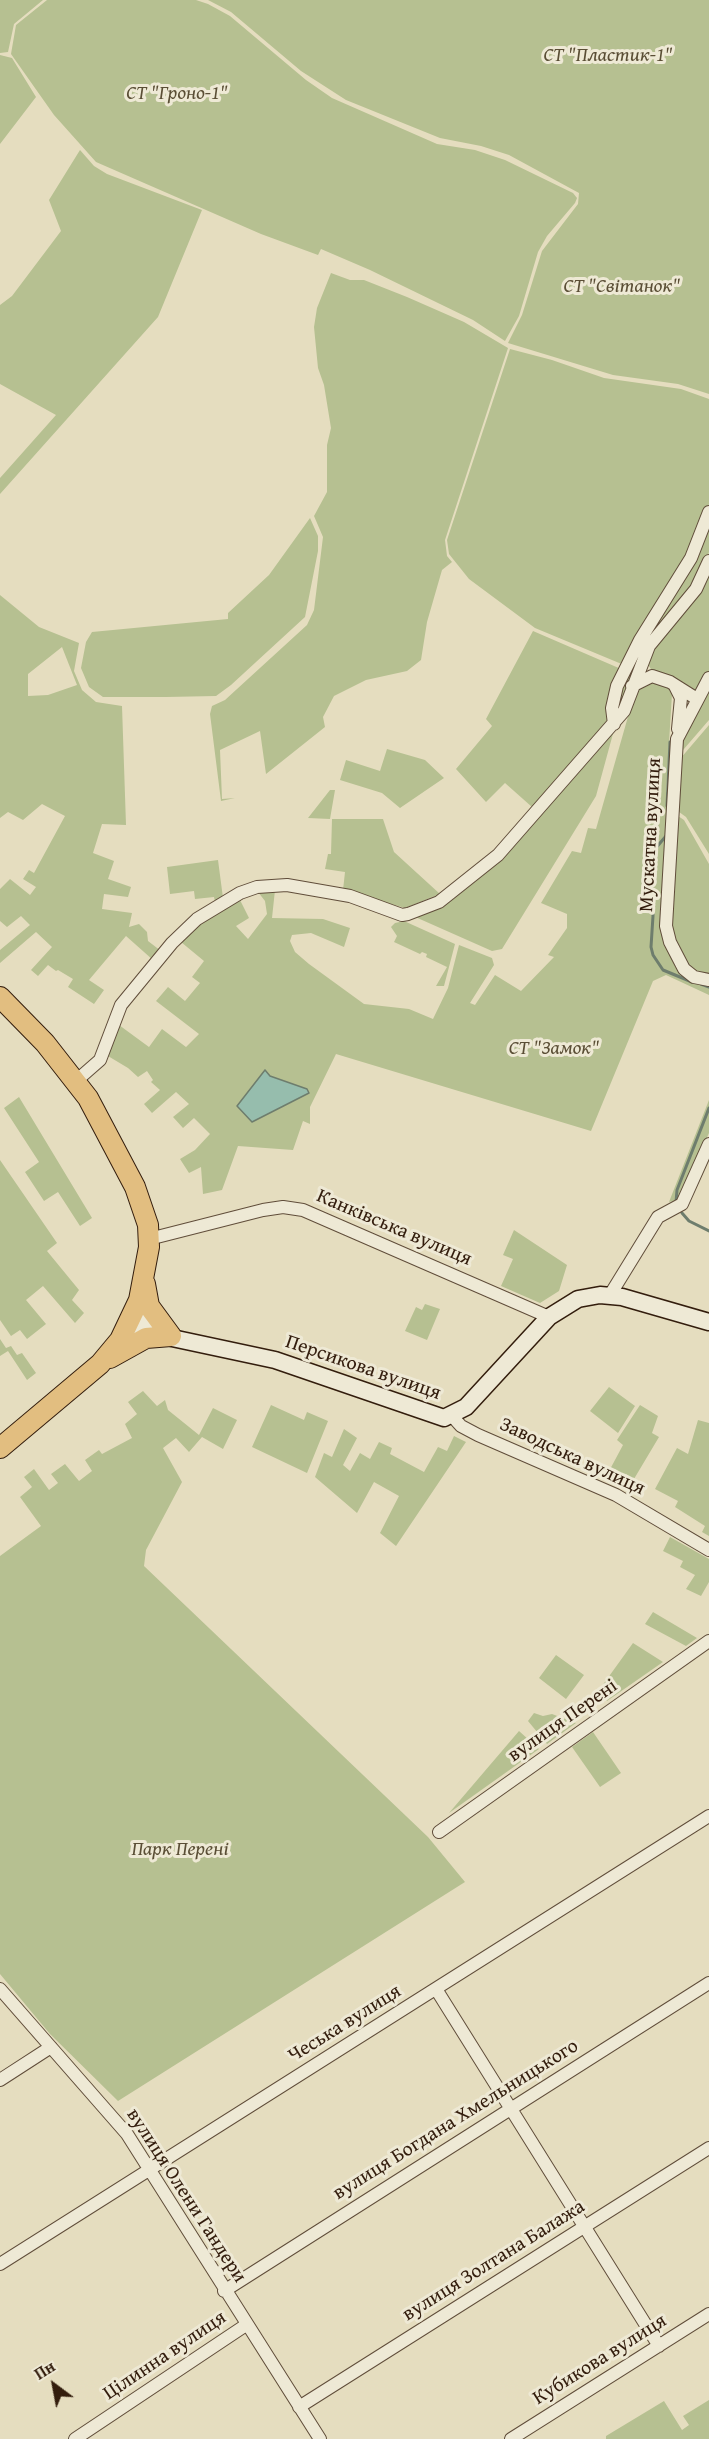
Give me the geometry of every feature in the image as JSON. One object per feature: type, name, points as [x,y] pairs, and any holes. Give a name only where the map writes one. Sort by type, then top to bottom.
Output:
[{"type":"highway","points":[[0,996],[45,1043],[76,1081],[130,1175],[148,1225],[149,1239],[145,1280],[131,1320],[120,1340],[100,1364],[0,1448]]},
{"type":"highway","points":[[145,1280],[149,1306],[171,1336]]},
{"type":"highway","points":[[100,1364],[146,1338],[171,1336]]},
{"type":"main road","name":"Персикова вулиця","points":[[131,1320],[133,1325],[144,1332],[275,1360],[436,1416],[452,1416],[466,1407],[549,1317],[578,1299],[610,1295],[709,1322]]},
{"type":"street","points":[[614,724],[612,708],[617,686],[640,640],[691,558],[709,512]]},
{"type":"street","points":[[76,1081],[100,1060],[126,999],[172,943],[197,919],[240,893],[267,885],[287,885],[350,896],[402,915],[432,905],[498,855],[624,711],[631,687],[654,639],[696,589],[709,561]]},
{"type":"street","points":[[642,661],[644,669],[652,676],[674,684],[698,699]]},
{"type":"street","points":[[631,687],[652,676]]},
{"type":"street","name":"Мускатна вулиця","points":[[709,678],[677,739],[672,801],[673,832],[666,886],[667,932],[684,969],[694,978],[709,980]]},
{"type":"street","points":[[674,684],[681,698],[677,739]]},
{"type":"street","points":[[610,1295],[658,1217],[682,1204],[709,1144]]},
{"type":"street","name":"Канківська вулиця","points":[[149,1239],[263,1210],[292,1208],[303,1210],[549,1317]]},
{"type":"street","name":"Заводська вулиця","points":[[452,1416],[461,1426],[478,1435],[616,1495],[709,1550]]},
{"type":"street","name":"вулиця Перені","points":[[439,1832],[709,1641]]},
{"type":"street","name":"Чеська вулиця","points":[[0,2264],[709,1816]]},
{"type":"street","name":"вулиця Богдана Хмельницького","points":[[224,2291],[709,1983]]},
{"type":"street","name":"вулиця Олени Гандери","points":[[0,1989],[122,2127],[320,2439]]},
{"type":"street","points":[[436,1989],[659,2346]]},
{"type":"street","points":[[0,2079],[51,2047]]},
{"type":"street","name":"вулиця Золтана Балажа","points":[[299,2407],[709,2148]]},
{"type":"street","name":"Кубикова вулиця","points":[[511,2439],[709,2314]]},
{"type":"street","name":"Цілинна вулиця","points":[[75,2439],[246,2325]]},
{"type":"green space","points":[[0,0],[43,0],[14,24],[8,52],[0,53]]},
{"type":"green space","name":"СТ \"Гроно-1\"","points":[[47,0],[196,0],[208,4],[230,16],[306,80],[332,98],[437,144],[475,150],[505,160],[573,193],[577,198],[575,203],[547,236],[538,252],[519,316],[505,341],[473,320],[370,270],[321,249],[318,255],[261,234],[96,162],[54,115],[11,54],[16,25]]},
{"type":"green space","points":[[208,0],[709,0],[709,394],[678,384],[613,375],[508,343],[522,315],[542,251],[578,204],[579,193],[509,155],[481,146],[440,138],[346,100],[301,71],[231,12]]},
{"type":"green space","points":[[0,55],[12,58],[36,97],[0,144]]},
{"type":"green space","points":[[80,150],[94,166],[107,174],[202,210],[158,317],[0,494],[0,478],[56,415],[0,384],[0,305],[12,296],[61,231],[49,200]]},
{"type":"green space","points":[[331,273],[350,280],[364,280],[407,297],[464,322],[508,348],[445,540],[447,556],[452,562],[442,570],[427,622],[421,660],[407,671],[366,680],[334,696],[323,717],[325,727],[266,774],[260,731],[220,750],[222,799],[235,798],[221,801],[210,714],[212,706],[225,700],[307,625],[314,610],[323,537],[314,516],[327,492],[327,445],[331,428],[324,385],[318,368],[314,327],[317,308]]},
{"type":"green space","points":[[510,349],[552,360],[604,378],[681,389],[709,399],[709,504],[693,547],[624,665],[535,628],[469,579],[449,554],[447,540]]},
{"type":"green space","points":[[310,518],[318,536],[318,551],[305,617],[231,685],[216,696],[166,697],[103,697],[89,687],[81,668],[86,642],[92,632],[228,619],[228,613],[269,575]]},
{"type":"green space","points":[[709,518],[709,552],[704,569],[653,638],[620,711],[614,708],[615,700]]},
{"type":"green space","points":[[709,570],[709,673],[697,695],[653,672],[647,663],[648,654]]},
{"type":"green space","points":[[0,595],[39,627],[79,643],[74,671],[82,690],[96,702],[122,706],[126,825],[102,824],[93,853],[114,861],[108,879],[131,887],[128,897],[104,894],[102,909],[132,913],[129,927],[139,924],[147,932],[148,941],[161,951],[153,960],[126,936],[89,980],[104,990],[94,1004],[68,987],[73,979],[58,970],[48,965],[38,976],[31,970],[52,947],[36,932],[0,963],[0,950],[30,925],[21,916],[7,927],[0,921],[0,889],[10,879],[30,895],[36,887],[23,879],[29,870],[34,873],[65,816],[42,804],[23,820],[8,812],[0,818]],"holes":[[[62,647],[77,685],[48,695],[28,696],[28,674]]]},
{"type":"green space","points":[[533,631],[621,669],[608,707],[607,724],[532,807],[505,783],[486,802],[456,769],[492,726],[486,719]]},
{"type":"green space","name":"СТ \"Замок\"","points":[[649,681],[669,687],[672,694],[666,792],[669,794],[668,950],[709,983],[709,995],[666,975],[653,981],[591,1131],[336,1054],[310,1107],[310,1124],[303,1121],[293,1150],[238,1146],[222,1190],[203,1194],[201,1167],[189,1173],[180,1159],[195,1150],[210,1134],[194,1118],[183,1128],[173,1117],[189,1104],[176,1092],[152,1113],[144,1104],[160,1090],[151,1082],[153,1080],[147,1071],[138,1077],[108,1056],[119,1025],[149,1047],[162,1029],[186,1047],[199,1034],[156,1001],[168,987],[185,1001],[200,983],[192,977],[204,961],[181,942],[201,923],[240,900],[249,918],[236,926],[248,939],[267,914],[265,901],[258,892],[275,890],[272,918],[323,919],[350,928],[344,947],[311,933],[292,935],[290,941],[295,952],[309,964],[364,1004],[409,1009],[433,1019],[448,988],[459,945],[492,958],[494,965],[470,1003],[475,1005],[495,975],[521,991],[554,957],[548,955],[567,928],[567,914],[541,903],[572,851],[581,853],[588,828],[596,829],[635,692]]},
{"type":"green space","points":[[709,682],[709,720],[677,757],[678,744]]},
{"type":"green space","points":[[709,725],[709,854],[686,817],[675,809],[680,759]]},
{"type":"green space","points":[[614,730],[596,796],[502,949],[492,951],[413,916],[452,900],[504,858],[568,777]]},
{"type":"green space","points":[[387,749],[425,760],[444,778],[400,808],[382,793],[340,780],[346,760],[380,771]]},
{"type":"green space","points":[[330,790],[335,790],[330,819],[308,818]]},
{"type":"green space","points":[[675,814],[684,820],[709,864],[709,977],[690,971],[672,939]]},
{"type":"green space","points":[[332,819],[383,819],[394,852],[440,894],[405,908],[343,890],[345,872],[325,869],[328,854],[331,854]]},
{"type":"green space","points":[[218,860],[223,898],[215,902],[214,897],[195,899],[194,891],[170,894],[167,867]]},
{"type":"green space","points":[[404,921],[455,944],[444,986],[436,986],[447,967],[426,957],[427,954],[422,952],[420,954],[394,942],[397,936],[391,927],[395,923]]},
{"type":"green space","points":[[19,1097],[92,1218],[80,1226],[58,1192],[44,1201],[25,1172],[39,1162],[4,1108]]},
{"type":"green space","points":[[709,1100],[709,1133],[681,1195],[678,1200],[669,1202]]},
{"type":"green space","points":[[0,1160],[57,1243],[47,1251],[79,1290],[72,1300],[84,1313],[75,1323],[43,1286],[26,1300],[46,1324],[27,1339],[20,1330],[11,1336],[0,1320]]},
{"type":"green space","points":[[514,1230],[567,1265],[559,1291],[540,1303],[501,1286],[513,1259],[503,1255]]},
{"type":"green space","points":[[425,1304],[440,1309],[427,1340],[405,1331],[416,1307],[422,1310]]},
{"type":"green space","points":[[0,1339],[6,1348],[11,1346],[17,1355],[22,1353],[36,1373],[27,1380],[8,1351],[0,1356]]},
{"type":"green space","points":[[609,1387],[635,1406],[618,1433],[590,1411]]},
{"type":"green space","name":"Парк Перені","points":[[143,1391],[157,1406],[165,1400],[168,1410],[199,1435],[213,1408],[237,1420],[223,1449],[202,1437],[189,1452],[176,1438],[163,1448],[182,1482],[146,1550],[144,1566],[428,1837],[465,1882],[118,2101],[50,2034],[0,1974],[0,1556],[41,1526],[20,1497],[32,1487],[24,1477],[34,1469],[49,1490],[58,1483],[51,1474],[65,1464],[79,1481],[92,1471],[85,1460],[99,1450],[102,1454],[132,1438],[125,1424],[137,1414],[128,1402]]},
{"type":"green space","points":[[271,1405],[304,1420],[307,1412],[328,1421],[307,1473],[252,1447]]},
{"type":"green space","points":[[640,1405],[658,1416],[652,1433],[659,1437],[631,1484],[608,1473],[623,1445],[617,1440]]},
{"type":"green space","points":[[698,1420],[709,1423],[709,1536],[702,1532],[705,1526],[675,1507],[678,1501],[655,1489],[677,1448],[688,1454]]},
{"type":"green space","points":[[344,1429],[357,1438],[343,1465],[350,1471],[360,1453],[370,1459],[379,1442],[392,1448],[390,1454],[424,1472],[438,1447],[447,1451],[454,1436],[466,1442],[396,1546],[380,1533],[399,1496],[374,1482],[357,1513],[315,1477],[324,1453],[332,1457]]},
{"type":"green space","points":[[670,1537],[709,1559],[709,1582],[701,1596],[686,1589],[695,1575],[680,1567],[683,1561],[663,1551]]},
{"type":"green space","points":[[653,1612],[697,1638],[686,1646],[645,1624]]},
{"type":"green space","points":[[633,1643],[663,1662],[607,1701],[597,1693]]},
{"type":"green space","points":[[556,1655],[584,1675],[566,1699],[539,1678]]},
{"type":"green space","points":[[534,1713],[543,1716],[552,1714],[576,1723],[547,1744],[528,1721]]},
{"type":"green space","points":[[519,1731],[539,1749],[449,1813]]},
{"type":"green space","points":[[593,1732],[621,1773],[600,1787],[572,1747]]},
{"type":"green space","points":[[709,2400],[709,2439],[606,2439],[606,2436],[664,2401],[682,2430],[689,2425],[683,2416]]},
{"type":"shaded area","points":[[265,1070],[270,1076],[307,1089],[309,1093],[252,1122],[237,1106]]},
{"type":"waterway","points":[[667,806],[670,742]]},
{"type":"waterway","points":[[666,836],[655,849],[651,867],[653,916],[651,947],[653,955],[663,970],[692,982]]},
{"type":"waterway","points":[[701,984],[709,987]]},
{"type":"waterway","points":[[676,1202],[677,1190],[709,1108]]},
{"type":"waterway","points":[[682,1213],[689,1221],[709,1231]]},
{"type":"park label","name":"СТ \"Пластик-1\"","points":[[608,56]]},
{"type":"park label","name":"СТ \"Світанок\"","points":[[622,287]]}]
